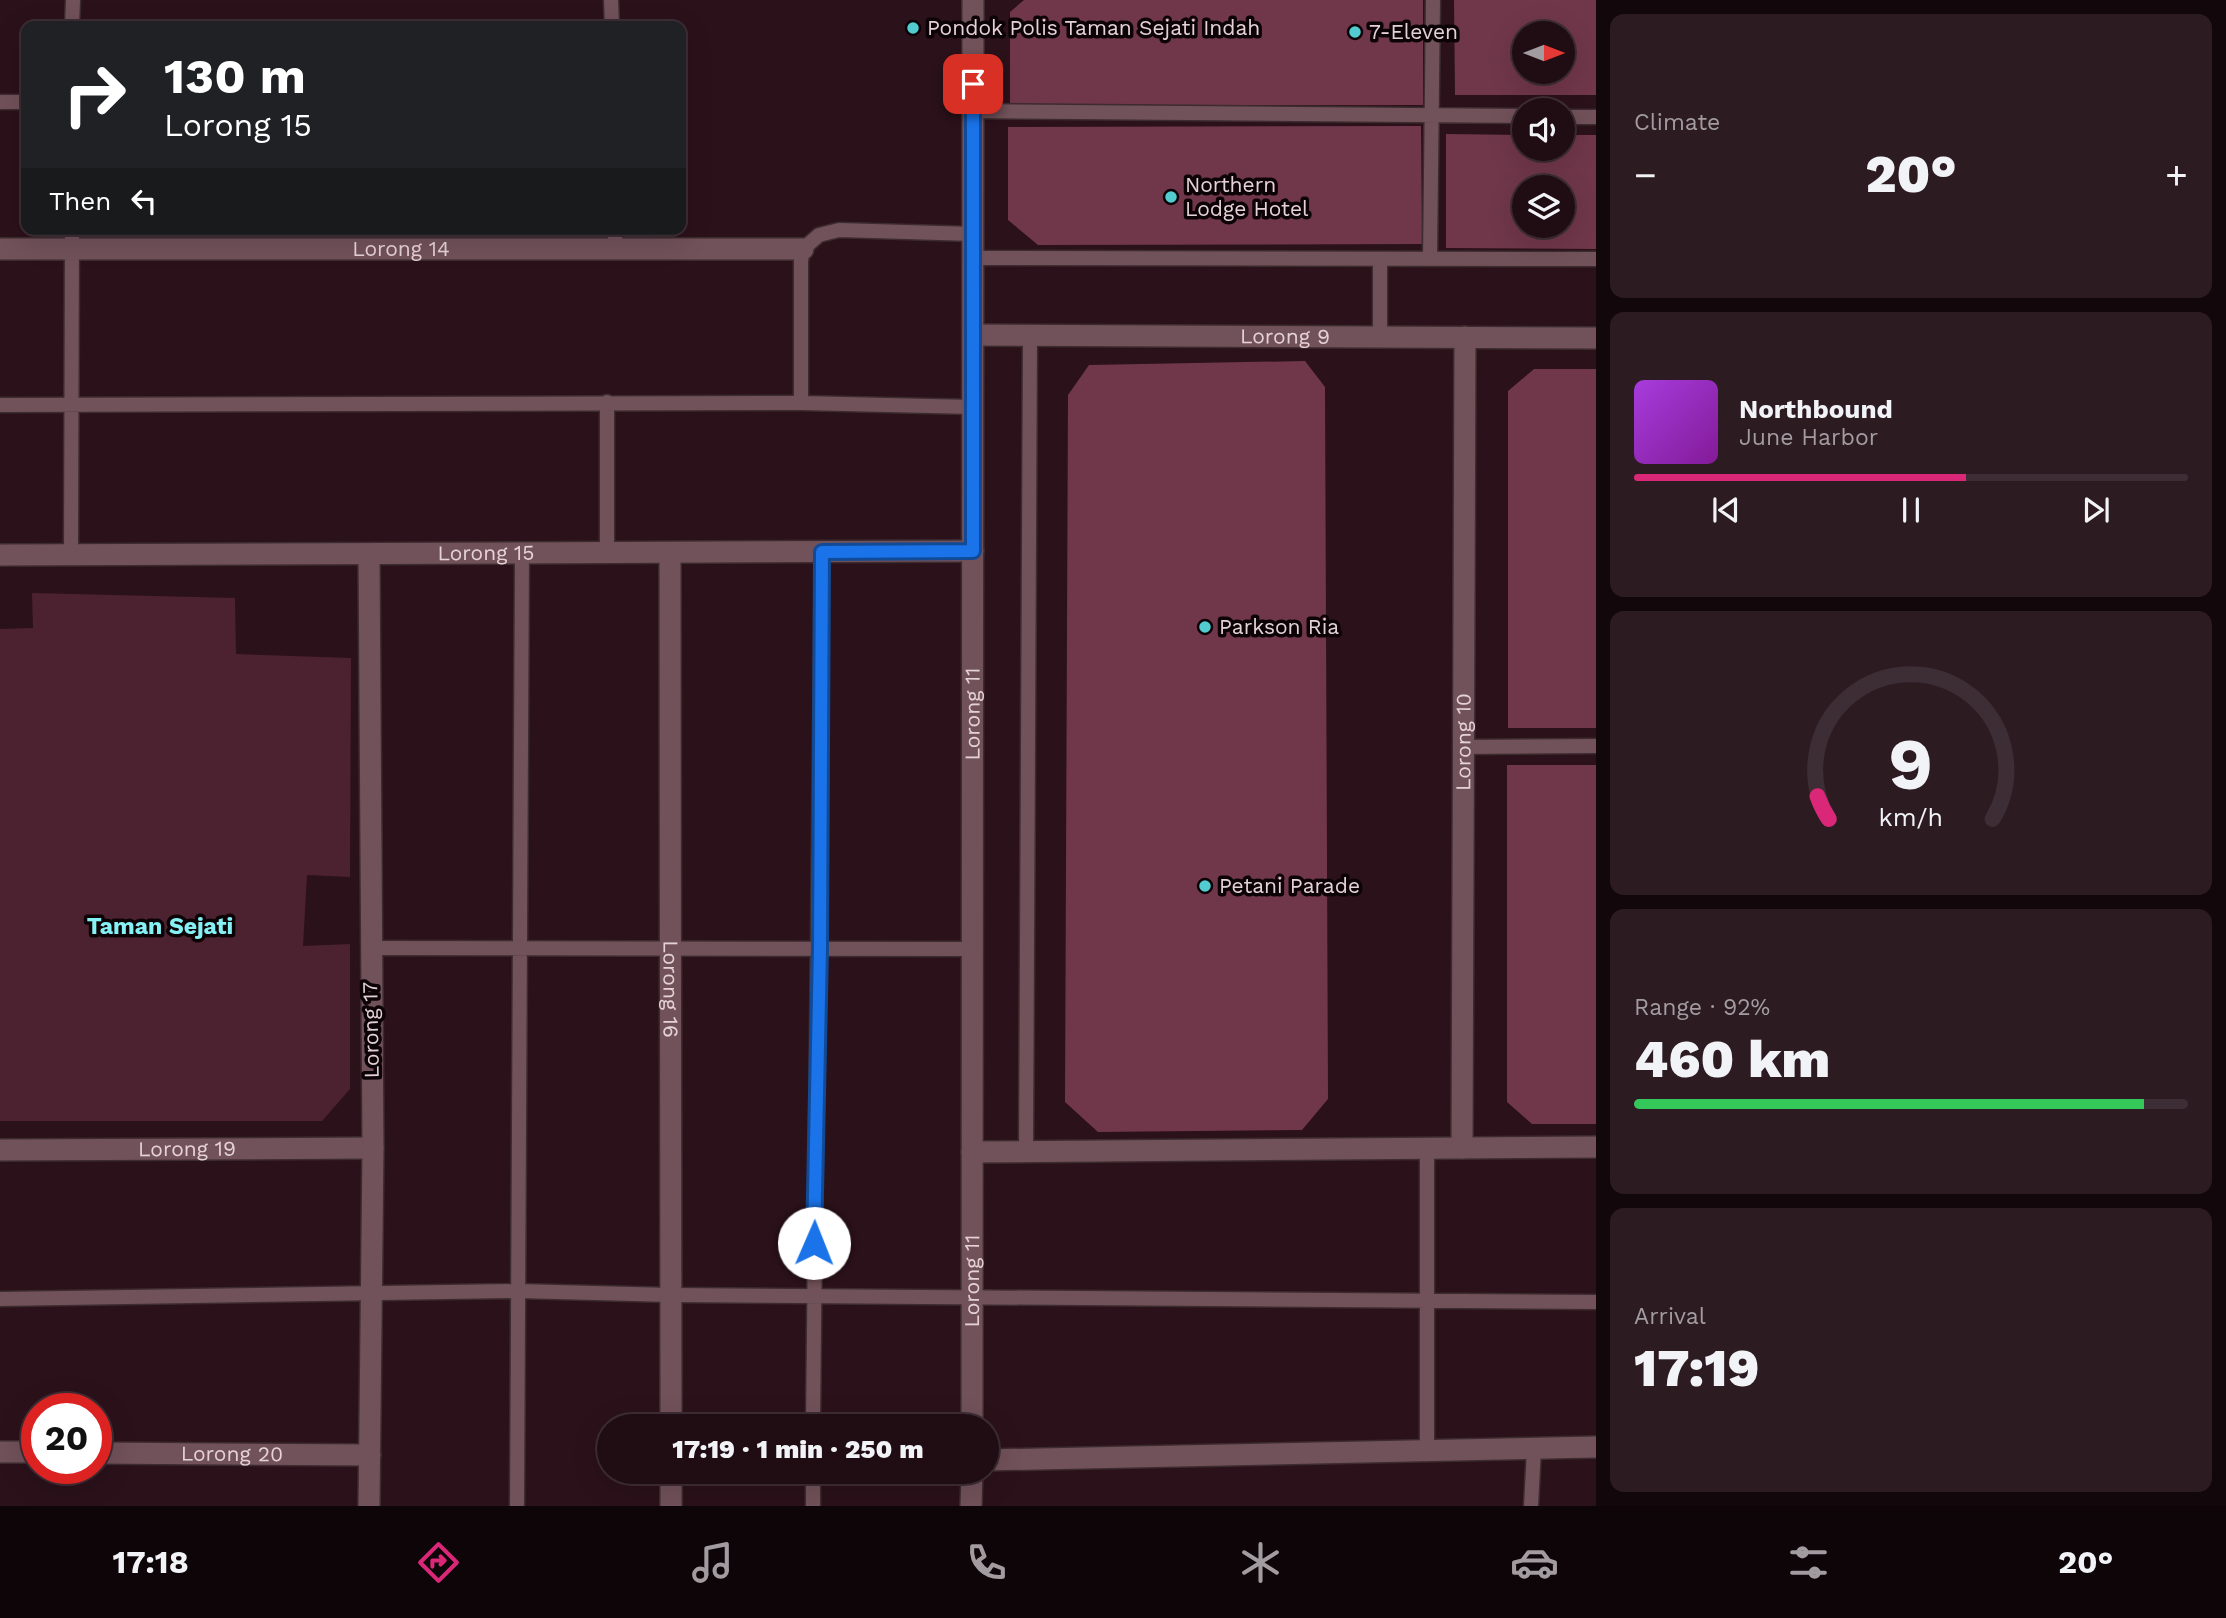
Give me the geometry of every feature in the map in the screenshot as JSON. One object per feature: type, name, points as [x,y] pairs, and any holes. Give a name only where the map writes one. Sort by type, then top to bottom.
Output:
[{"type":"street","name":"Lorong 11","points":[[972,1414],[973,0]]},
{"type":"street","name":"Lorong 14","points":[[0,249],[72,239],[615,239],[803,249]]},
{"type":"street","name":"Lorong 9","points":[[973,335],[1596,338]]},
{"type":"street","name":"Lorong 10","points":[[1462,1148],[1465,337]]},
{"type":"street","name":"Lorong 15","points":[[0,555],[973,551]]},
{"type":"street","name":"Lorong 16","points":[[670,552],[671,1414]]},
{"type":"street","name":"Lorong 17","points":[[369,554],[373,1148],[369,1293],[369,1506]]},
{"type":"street","points":[[972,1152],[1596,1147]]},
{"type":"street","name":"Lorong 19","points":[[0,1150],[373,1148]]},
{"type":"street","points":[[999,1460],[1596,1447]]},
{"type":"street","points":[[0,1452],[21,1452]]},
{"type":"street","name":"Lorong 20","points":[[112,1453],[370,1455]]},
{"type":"street","points":[[671,1484],[671,1506]]},
{"type":"street","points":[[971,1506],[972,1484]]},
{"type":"lane","points":[[72,0],[72,21]]},
{"type":"lane","points":[[611,0],[612,21]]},
{"type":"lane","points":[[1430,259],[1433,0]]},
{"type":"lane","points":[[0,102],[21,102]]},
{"type":"lane","points":[[973,111],[1512,116]]},
{"type":"lane","points":[[1575,117],[1596,117]]},
{"type":"lane","points":[[801,403],[803,249],[818,235],[839,230],[973,234]]},
{"type":"lane","points":[[71,554],[72,239]]},
{"type":"lane","points":[[973,258],[1596,259]]},
{"type":"lane","points":[[1380,259],[1380,337]]},
{"type":"lane","points":[[1026,1153],[1030,336]]},
{"type":"lane","points":[[607,402],[607,552]]},
{"type":"lane","points":[[0,405],[607,402],[973,407]]},
{"type":"lane","points":[[813,1414],[820,947],[822,552]]},
{"type":"lane","points":[[517,1506],[522,553]]},
{"type":"lane","points":[[1463,747],[1596,746]]},
{"type":"lane","points":[[370,948],[972,949]]},
{"type":"lane","points":[[1427,1148],[1427,1451]]},
{"type":"lane","points":[[0,1299],[518,1291],[671,1295],[1596,1302]]},
{"type":"lane","points":[[1531,1506],[1534,1448]]},
{"type":"lane","points":[[813,1484],[813,1506]]},
{"type":"shaded area","points":[[32,593],[235,598],[236,654],[351,658],[350,877],[307,875],[303,946],[350,944],[350,1089],[322,1121],[0,1121],[0,629],[33,628]]},
{"type":"building","points":[[1024,0],[1423,0],[1423,105],[1010,106],[1010,12]]},
{"type":"building","points":[[1454,0],[1596,0],[1596,95],[1455,95]]},
{"type":"building","points":[[1421,126],[1422,244],[1038,245],[1008,220],[1008,127]]},
{"type":"building","points":[[1446,134],[1512,135],[1512,161],[1575,161],[1575,135],[1596,135],[1596,249],[1446,248]]},
{"type":"building","points":[[1305,361],[1325,387],[1328,1099],[1302,1130],[1098,1132],[1065,1102],[1068,395],[1089,365]]},
{"type":"building","points":[[1534,369],[1596,369],[1596,728],[1508,728],[1508,391]]},
{"type":"building","points":[[1507,765],[1596,765],[1596,1124],[1532,1124],[1507,1102]]},
{"type":"place","name":"Pondok Polis Taman Sejati Indah","points":[[913,28]]},
{"type":"place","name":"7-Eleven","points":[[1355,32]]},
{"type":"place","name":"Northern Lodge Hotel","points":[[1171,197]]},
{"type":"place","name":"Parkson Ria","points":[[1205,627]]},
{"type":"place","name":"Petani Parade","points":[[1205,886]]},
{"type":"district","name":"Taman Sejati","points":[[160,926]]},
{"type":"route","points":[[814,1243],[820,947],[822,552],[973,551],[973,84]]}]
